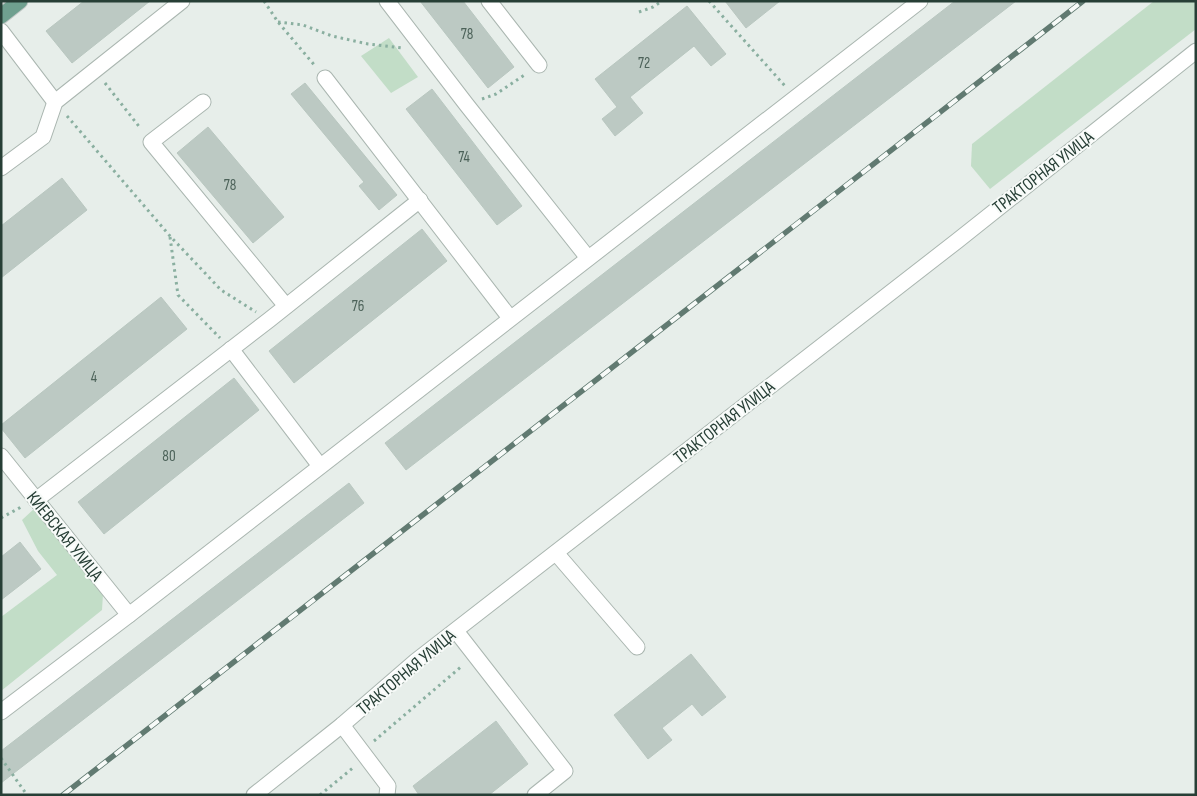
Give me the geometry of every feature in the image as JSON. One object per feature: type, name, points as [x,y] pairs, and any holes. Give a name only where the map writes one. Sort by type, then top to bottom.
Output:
[{"type":"main road","points":[[1,16],[20,1]]},
{"type":"street","points":[[1,168],[43,137],[55,102],[182,1]]},
{"type":"street","points":[[388,1],[466,104],[588,258]]},
{"type":"street","points":[[489,1],[539,65]]},
{"type":"street","points":[[1,712],[129,615],[920,1]]},
{"type":"street","points":[[1,31],[55,102]]},
{"type":"street","name":"ТРАКТОРНАЯ УЛИЦА","points":[[254,795],[342,725],[416,661],[965,235],[1196,51]]},
{"type":"street","points":[[325,78],[510,318]]},
{"type":"street","points":[[203,102],[151,142],[286,306]]},
{"type":"street","points":[[36,500],[269,320],[420,200]]},
{"type":"street","points":[[231,349],[320,466]]},
{"type":"street","name":"КИЕВСКАЯ УЛИЦА","points":[[1,456],[129,615]]},
{"type":"street","points":[[556,553],[637,646]]},
{"type":"street","points":[[456,631],[564,771],[535,795]]},
{"type":"street","points":[[342,725],[388,786],[386,795]]},
{"type":"path","points":[[264,1],[278,22],[325,78]]},
{"type":"path","points":[[639,12],[653,7],[662,1]]},
{"type":"path","points":[[709,1],[795,97]]},
{"type":"path","points":[[278,22],[303,25],[332,36],[368,44],[426,51]]},
{"type":"path","points":[[466,104],[496,94],[539,65]]},
{"type":"path","points":[[95,70],[151,142]]},
{"type":"path","points":[[55,102],[170,236],[221,290],[269,320]]},
{"type":"path","points":[[170,236],[178,295],[231,349]]},
{"type":"path","points":[[1,518],[36,500]]},
{"type":"path","points":[[320,795],[475,655]]},
{"type":"path","points":[[1,758],[27,795]]},
{"type":"green space","points":[[1154,1],[1196,1],[1196,29],[990,189],[971,166],[972,144]]},
{"type":"green space","points":[[389,38],[418,77],[391,93],[361,56]]},
{"type":"green space","points":[[35,508],[103,594],[102,610],[1,691],[1,617],[57,575],[38,551],[22,520]]},
{"type":"building","points":[[84,1],[150,1],[72,63],[46,31]]},
{"type":"building","points":[[420,1],[463,1],[514,67],[488,88]]},
{"type":"building","points":[[725,1],[780,1],[746,28]]},
{"type":"building","points":[[955,1],[1016,1],[406,470],[385,443]]},
{"type":"building","points":[[687,6],[726,54],[711,66],[694,46],[630,97],[643,113],[615,136],[602,119],[617,107],[595,79]]},
{"type":"building","points":[[305,83],[397,195],[379,210],[359,186],[364,182],[291,94]]},
{"type":"building","points":[[432,89],[522,206],[497,225],[406,109]]},
{"type":"building","points":[[208,127],[284,217],[253,243],[177,153]]},
{"type":"building","points":[[62,178],[87,210],[1,278],[1,226]]},
{"type":"building","points":[[422,229],[447,261],[294,383],[269,351]]},
{"type":"building","points":[[161,297],[187,329],[25,458],[1,428],[1,425]]},
{"type":"building","points":[[234,378],[259,410],[104,534],[78,502]]},
{"type":"building","points":[[349,483],[364,503],[1,783],[1,751]]},
{"type":"building","points":[[20,542],[41,569],[1,600],[1,557]]},
{"type":"building","points":[[691,654],[726,697],[702,716],[692,704],[662,728],[672,740],[648,759],[614,715]]},
{"type":"building","points":[[496,721],[528,764],[489,795],[419,795],[413,786]]},
{"type":"railway","points":[[63,795],[1083,1]]}]
